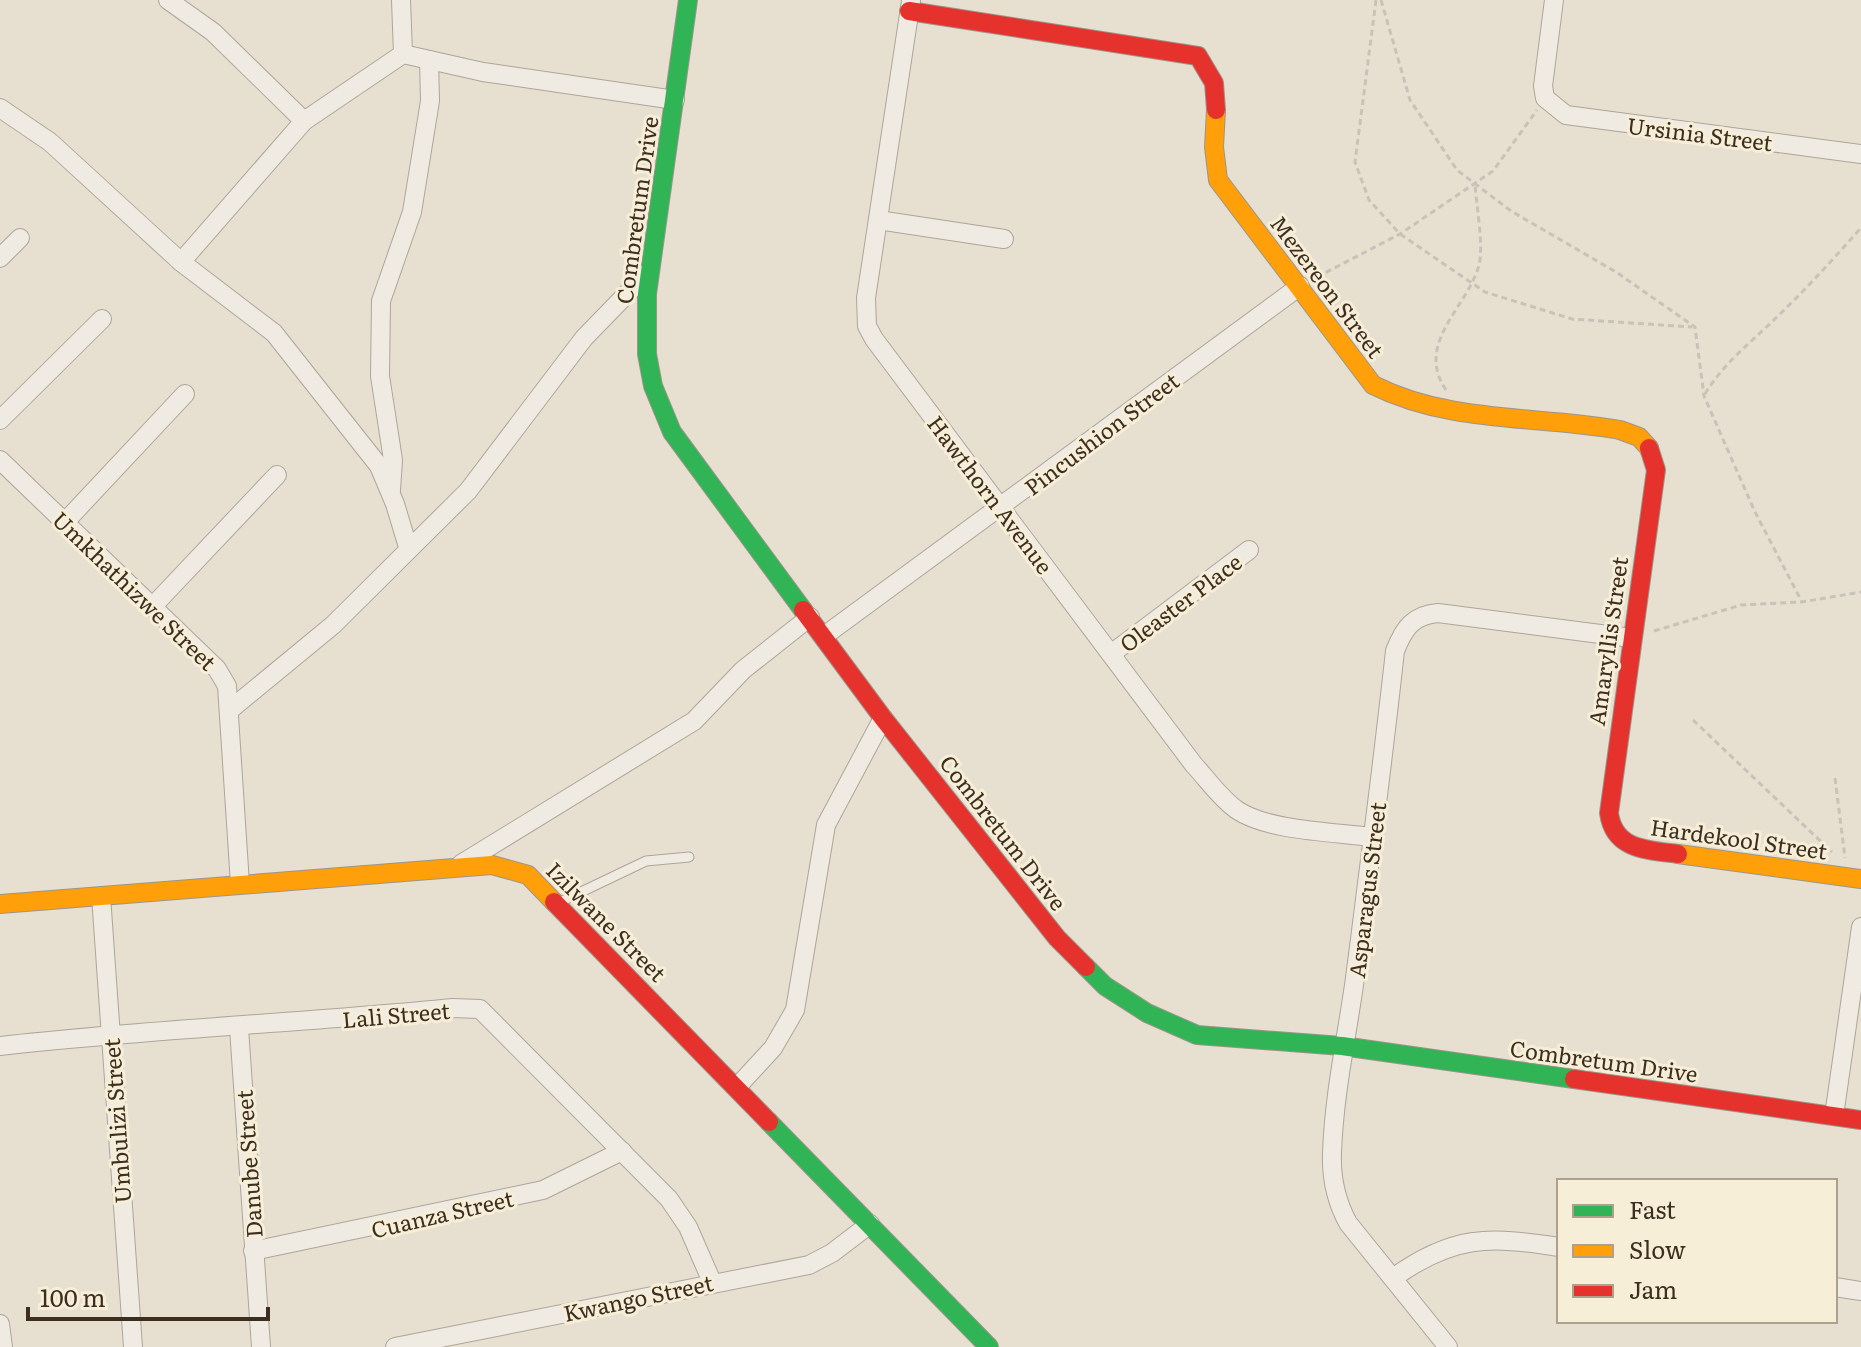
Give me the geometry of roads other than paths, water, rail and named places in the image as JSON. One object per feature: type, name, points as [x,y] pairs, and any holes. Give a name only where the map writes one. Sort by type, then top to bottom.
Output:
[{"type":"street","points":[[168,0],[213,32],[304,121]]},
{"type":"street","points":[[401,0],[403,54]]},
{"type":"street","name":"Combretum Drive","points":[[688,0],[650,270],[647,354],[653,386],[672,432],[883,718],[1057,938],[1105,986],[1147,1013],[1197,1035],[1342,1046],[1861,1120]]},
{"type":"street","name":"Ursinia Street","points":[[1554,0],[1543,70],[1545,98],[1566,115],[1861,154]]},
{"type":"street","name":"Mezereon Street","points":[[910,6],[1198,56],[1215,76],[1211,147],[1218,180],[1373,385],[1393,397],[1473,415],[1634,434],[1653,454]]},
{"type":"street","name":"Hawthorn Avenue","points":[[910,6],[866,298],[867,326],[1194,765],[1241,813],[1299,828],[1372,837]]},
{"type":"street","points":[[181,262],[304,121],[382,65],[403,54],[592,90],[675,100]]},
{"type":"street","points":[[391,493],[393,460],[380,376],[381,301],[412,212],[430,101],[429,60]]},
{"type":"street","points":[[0,108],[50,142],[181,262],[274,333],[379,466],[408,547]]},
{"type":"street","points":[[878,220],[1004,239]]},
{"type":"street","points":[[0,258],[20,238]]},
{"type":"street","points":[[231,709],[333,625],[379,582],[408,547],[468,491],[584,338],[650,270]]},
{"type":"street","name":"Pincushion Street","points":[[824,636],[1300,286]]},
{"type":"street","points":[[0,420],[102,319]]},
{"type":"street","points":[[65,522],[185,394]]},
{"type":"street","name":"Amaryllis Street","points":[[1614,834],[1608,813],[1656,470],[1653,454]]},
{"type":"street","name":"Umkhathizwe Street","points":[[0,460],[217,669],[227,686],[231,709],[240,884]]},
{"type":"street","points":[[153,606],[277,475]]},
{"type":"street","name":"Oleaster Place","points":[[1111,654],[1249,550]]},
{"type":"street","name":"Asparagus Street","points":[[1448,1347],[1348,1223],[1338,1204],[1332,1154],[1342,1046],[1354,982],[1395,651],[1401,636],[1416,618],[1438,613],[1631,638]]},
{"type":"street","points":[[456,867],[556,802],[684,728],[743,670],[810,617]]},
{"type":"street","points":[[737,1087],[773,1048],[795,1010],[826,825],[883,718]]},
{"type":"street","name":"Hardekool Street","points":[[1614,834],[1638,849],[1861,879]]},
{"type":"street","name":"Izilwane Street","points":[[0,904],[456,867],[510,868],[528,875],[989,1347]]},
{"type":"street","name":"Umbulizi Street","points":[[101,896],[133,1347]]},
{"type":"street","points":[[1834,1116],[1861,927]]},
{"type":"street","name":"Lali Street","points":[[0,1046],[109,1034],[239,1028],[453,1008],[480,1009],[680,1213],[712,1282]]},
{"type":"street","name":"Danube Street","points":[[239,1028],[261,1347]]},
{"type":"street","name":"Cuanza Street","points":[[253,1251],[543,1190],[622,1151]]},
{"type":"street","name":"Kwango Street","points":[[395,1347],[809,1265],[832,1253],[870,1224]]},
{"type":"street","points":[[1393,1278],[1442,1247],[1466,1242],[1521,1241],[1557,1247]]},
{"type":"street","points":[[1837,1287],[1861,1291]]},
{"type":"street","points":[[0,1324],[3,1347]]},
{"type":"lane","points":[[558,903],[646,861],[689,857]]}]
